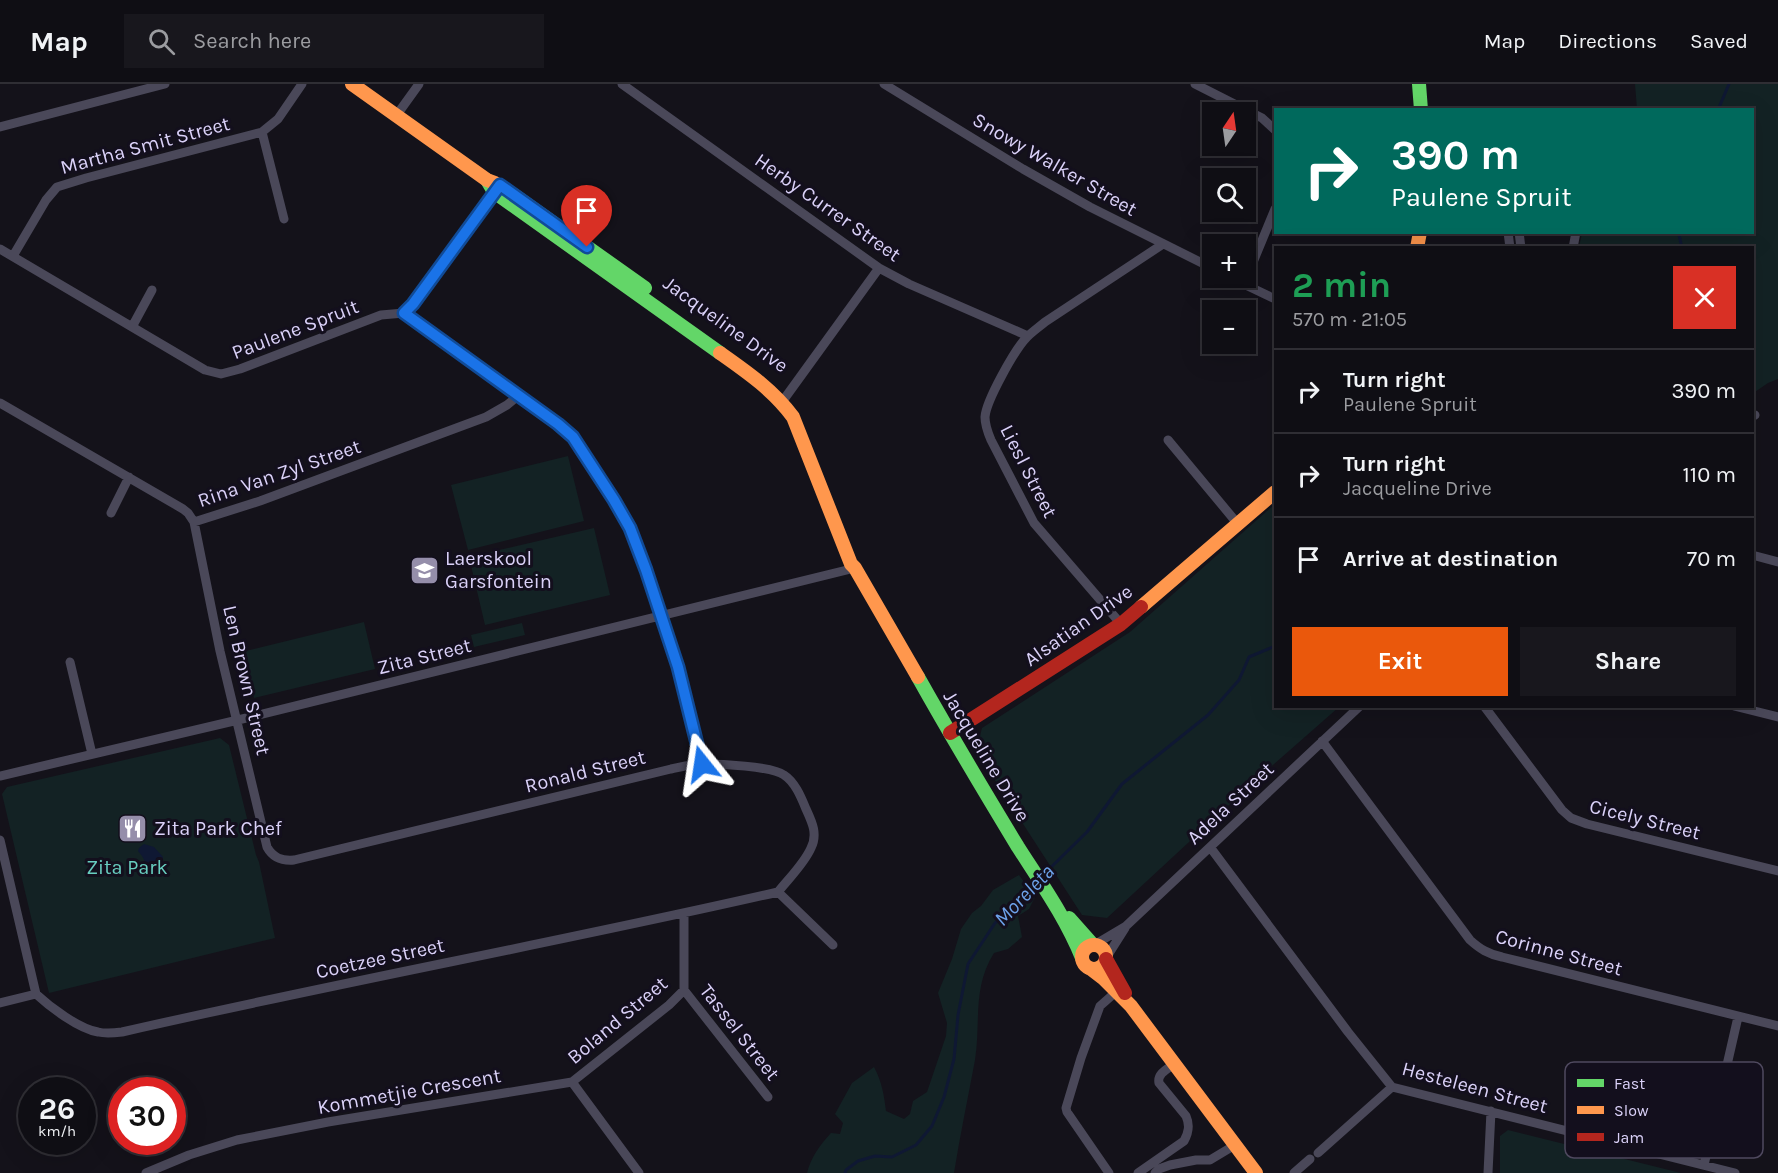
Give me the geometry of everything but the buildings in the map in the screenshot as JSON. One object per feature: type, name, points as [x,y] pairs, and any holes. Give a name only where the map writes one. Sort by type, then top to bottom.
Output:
[{"type":"street","points":[[0,127],[165,84]]},
{"type":"street","name":"Martha Smit Street","points":[[13,256],[46,200],[57,187],[86,177],[262,132],[278,119],[303,84]]},
{"type":"street","name":"Jacqueline Drive","points":[[352,84],[785,398],[803,418],[828,480],[855,558],[855,568],[1087,964],[1131,1006],[1256,1173]]},
{"type":"street","points":[[396,116],[419,84]]},
{"type":"street","name":"Herby Currer Street","points":[[622,84],[879,268],[909,284],[1028,336]]},
{"type":"street","name":"Snowy Walker Street","points":[[884,84],[1033,175],[1090,207],[1202,263]]},
{"type":"street","points":[[1195,84],[1262,118],[1274,129]]},
{"type":"street","points":[[1419,84],[1421,108]]},
{"type":"street","points":[[262,132],[284,219]]},
{"type":"street","points":[[494,186],[413,304],[404,313],[552,419],[573,437],[590,462],[630,528],[646,570],[678,667],[702,764]]},
{"type":"street","points":[[1256,255],[1274,211]]},
{"type":"street","name":"Liesl Street","points":[[1121,624],[1034,523],[991,440],[986,428],[985,415],[988,404],[1013,357],[1028,336],[1045,322],[1163,244]]},
{"type":"street","name":"Paulene Spruit","points":[[0,249],[205,370],[221,374],[230,373],[381,315],[404,313]]},
{"type":"street","points":[[785,398],[879,268]]},
{"type":"street","points":[[1252,288],[1274,299]]},
{"type":"street","points":[[132,327],[152,290]]},
{"type":"street","name":"Rina Van Zyl Street","points":[[0,403],[183,509],[194,522],[260,501],[449,431],[495,412],[519,395]]},
{"type":"street","points":[[1168,440],[1237,524]]},
{"type":"street","points":[[111,513],[129,477]]},
{"type":"street","name":"Alsatian Drive","points":[[950,733],[1121,624],[1274,493]]},
{"type":"street","name":"Len Brown Street","points":[[194,522],[220,651],[267,847]]},
{"type":"street","points":[[1754,556],[1778,562]]},
{"type":"street","name":"Zita Street","points":[[0,776],[662,617],[855,568]]},
{"type":"street","points":[[70,662],[92,753]]},
{"type":"street","name":"Adela Street","points":[[1094,945],[1126,926],[1358,708]]},
{"type":"street","name":"Cicely Street","points":[[1485,708],[1556,803],[1571,818],[1587,824],[1778,871]]},
{"type":"street","points":[[1742,708],[1778,717]]},
{"type":"street","name":"Corinne Street","points":[[1322,741],[1463,930],[1480,949],[1489,954],[1778,1026]]},
{"type":"street","name":"Ronald Street","points":[[267,847],[277,858],[294,860],[671,769],[702,764],[760,768],[780,772],[790,780],[815,830],[811,849],[778,892]]},
{"type":"street","points":[[0,840],[36,994],[0,1003]]},
{"type":"street","name":"Hesteleen Street","points":[[1210,847],[1348,1032],[1392,1087],[1565,1130]]},
{"type":"street","points":[[778,892],[833,945]]},
{"type":"street","name":"Coetzee Street","points":[[36,994],[54,1009],[91,1030],[122,1032],[684,914],[778,892]]},
{"type":"street","name":"Jacqueline Drive","points":[[1048,894],[1094,945]]},
{"type":"street","name":"Boland Street","points":[[572,1082],[669,1005],[684,990],[684,914]]},
{"type":"street","name":"Adela Street","points":[[1106,958],[1126,926]]},
{"type":"street","points":[[1094,945],[1104,950],[1106,958],[1103,966],[1096,969],[1087,964],[1086,948],[1094,945]]},
{"type":"street","name":"Jacqueline Drive","points":[[1106,958],[1131,1006]]},
{"type":"street","name":"Tassel Street","points":[[684,990],[768,1097]]},
{"type":"street","points":[[1109,1173],[1066,1108],[1080,1058],[1100,1006],[1117,992]]},
{"type":"street","points":[[1728,1062],[1738,1017]]},
{"type":"street","points":[[1138,1173],[1184,1141],[1188,1134],[1186,1116],[1158,1080],[1159,1076],[1174,1064]]},
{"type":"street","points":[[572,1082],[639,1173]]},
{"type":"street","name":"Kommetjie Crescent","points":[[146,1173],[214,1146],[277,1131],[572,1082]]},
{"type":"street","points":[[1318,1153],[1392,1087]]},
{"type":"street","points":[[1488,1173],[1491,1111]]},
{"type":"street","points":[[1155,1173],[1170,1165],[1210,1160],[1235,1145]]},
{"type":"street","name":"Hesteleen Street","points":[[1676,1158],[1735,1173]]},
{"type":"street","points":[[1704,1165],[1706,1158]]},
{"type":"street","points":[[1294,1173],[1310,1159]]},
{"type":"green space","points":[[1635,84],[1778,84],[1778,379],[1754,393],[1754,246],[1579,246],[1582,234],[1754,234],[1754,108],[1637,108]]},
{"type":"green space","points":[[568,456],[584,521],[468,550],[451,485]]},
{"type":"green space","points":[[1274,505],[1274,708],[1338,708],[1257,779],[1107,918],[1082,915],[976,751],[982,728],[1130,632]]},
{"type":"green space","points":[[594,528],[610,595],[485,625],[469,557]]},
{"type":"green space","points":[[364,622],[375,669],[254,698],[242,652]]},
{"type":"green space","points":[[522,623],[525,635],[474,647],[471,635]]},
{"type":"green space","name":"Zita Park","points":[[220,738],[229,745],[259,862],[275,938],[49,993],[2,794],[7,787]]},
{"type":"green space","points":[[1019,875],[1035,897],[1029,909],[1018,916],[1022,937],[1008,949],[994,953],[983,979],[978,1005],[975,1060],[954,1173],[807,1173],[813,1156],[831,1133],[840,1134],[843,1123],[835,1114],[852,1083],[874,1067],[882,1089],[886,1111],[904,1119],[910,1114],[913,1101],[927,1092],[946,1036],[947,1023],[938,993],[961,929],[993,890]]},
{"type":"green space","points":[[1508,1130],[1565,1144],[1565,1158],[1621,1158],[1681,1173],[1500,1173],[1500,1136]]},
{"type":"water","points":[[144,844],[154,847],[163,857],[160,868],[152,877],[148,877],[144,859],[138,851]]},
{"type":"waterway","name":"Moreleta","points":[[1719,108],[1729,84]]},
{"type":"waterway","name":"Moreleta","points":[[1679,234],[1682,246]]},
{"type":"waterway","name":"Moreleta","points":[[1041,877],[1087,832],[1122,784],[1208,715],[1239,680],[1249,657],[1274,646]]},
{"type":"waterway","name":"Moreleta","points":[[845,1173],[858,1161],[875,1156],[892,1157],[916,1145],[932,1126],[944,1097],[954,1059],[958,1015],[968,964],[995,923],[1037,882]]},
{"type":"traffic: fast","points":[[1419,84],[1421,108]]},
{"type":"traffic: fast","points":[[487,180],[494,192],[720,353]]},
{"type":"traffic: fast","points":[[514,195],[645,288]]},
{"type":"traffic: fast","points":[[918,677],[1018,847],[1061,915],[1082,958]]},
{"type":"traffic: fast","points":[[1069,918],[1093,945]]},
{"type":"traffic: slow","points":[[352,84],[487,180],[495,183]]},
{"type":"traffic: slow","points":[[1417,246],[1420,234]]},
{"type":"traffic: slow","points":[[720,353],[750,374],[793,417],[851,564],[918,677]]},
{"type":"traffic: slow","points":[[1141,607],[1274,493]]},
{"type":"traffic: slow","points":[[1094,945],[1103,948],[1106,957],[1103,966],[1094,969],[1085,966],[1082,957],[1085,948],[1094,945]]},
{"type":"traffic: slow","points":[[1091,969],[1131,1006],[1256,1173]]},
{"type":"traffic: jam","points":[[950,733],[1121,624],[1141,607]]},
{"type":"traffic: jam","points":[[1106,959],[1125,993]]},
{"type":"place","name":"Laerskool Garsfontein","points":[[424,570]]},
{"type":"place","name":"Zita Park Chef","points":[[133,828]]},
{"type":"route","points":[[587,247],[500,185],[404,313],[558,424],[573,437],[590,462],[630,528],[646,570],[678,667],[702,764]]}]
